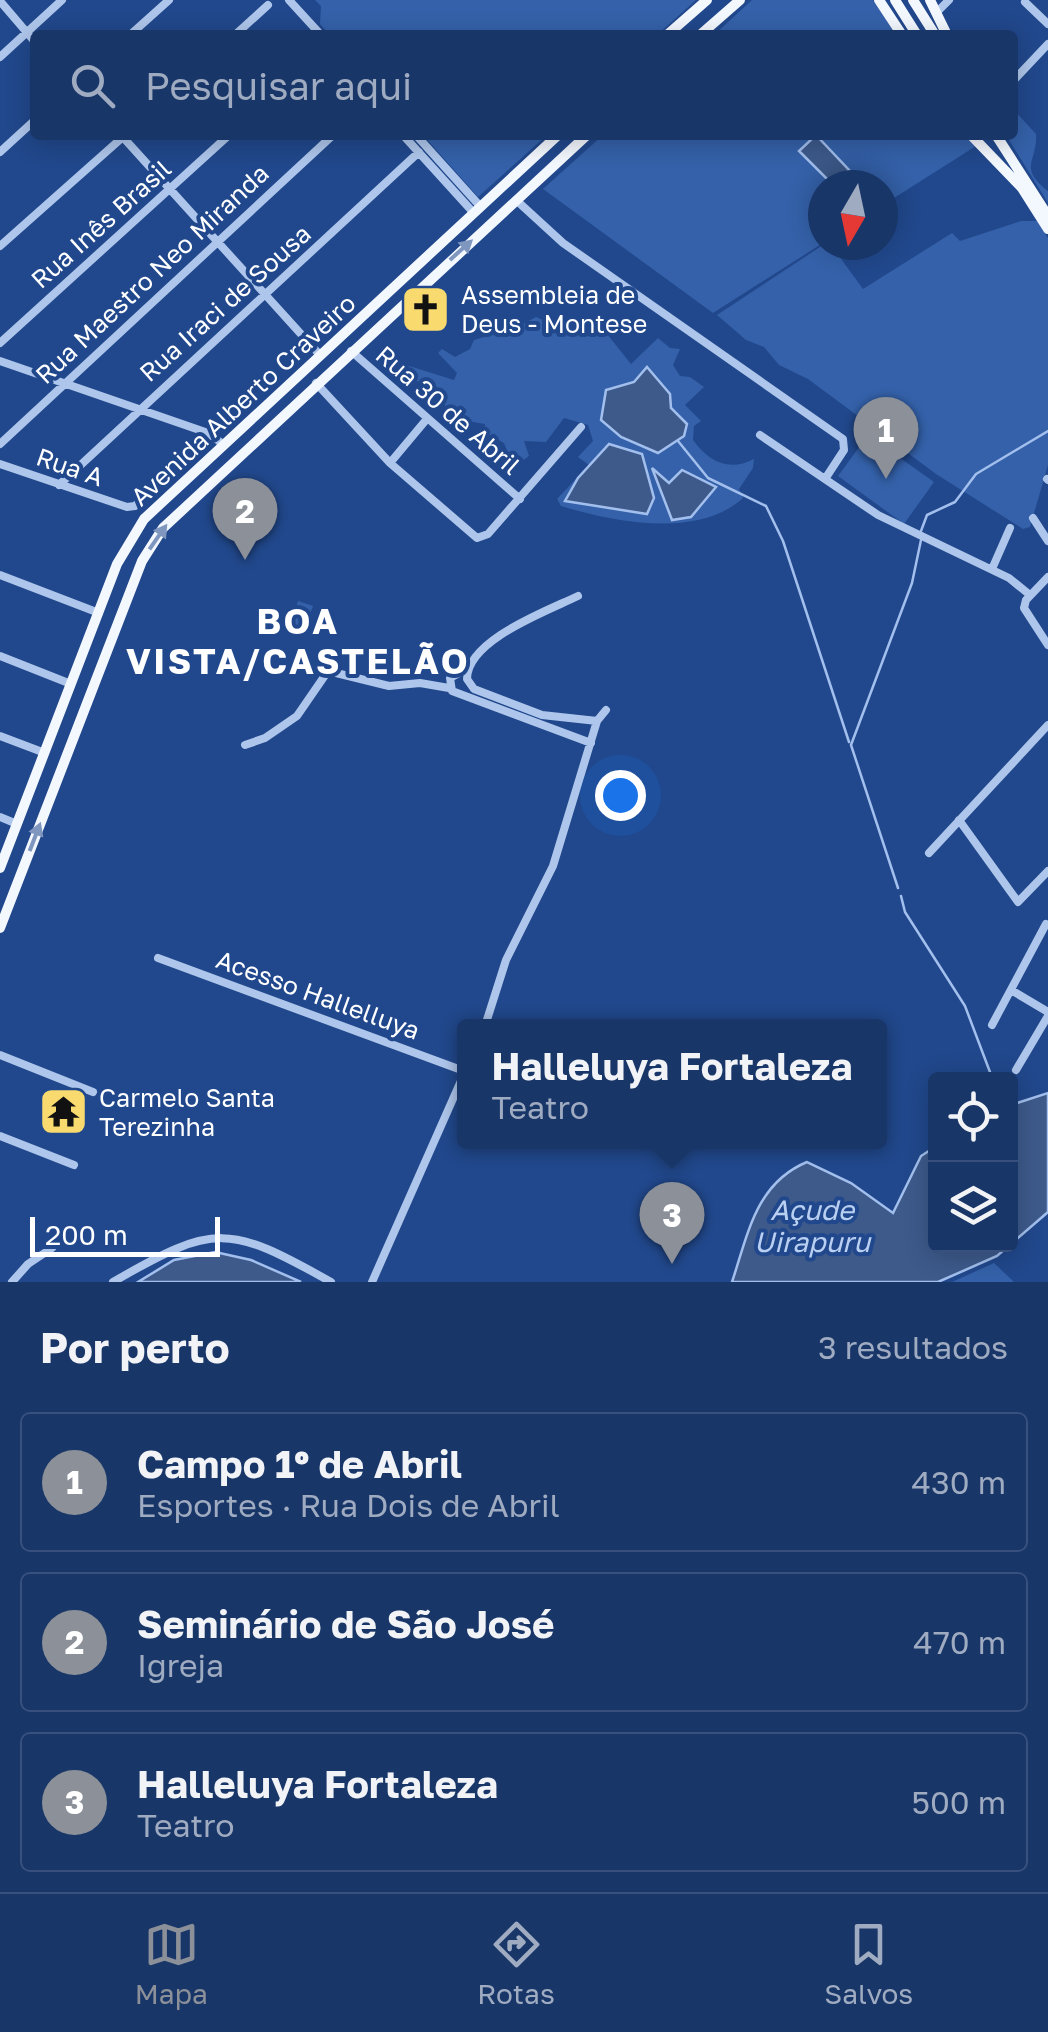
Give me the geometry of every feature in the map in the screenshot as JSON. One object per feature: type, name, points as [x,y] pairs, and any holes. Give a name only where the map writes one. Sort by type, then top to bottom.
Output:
[{"type":"main road","points":[[673,30],[707,0]]},
{"type":"main road","points":[[706,30],[740,0]]},
{"type":"main road","points":[[880,0],[899,30]]},
{"type":"main road","points":[[895,0],[914,30]]},
{"type":"main road","points":[[913,0],[932,30]]},
{"type":"main road","points":[[930,0],[944,30]]},
{"type":"main road","name":"Avenida Alberto Craveiro","points":[[0,868],[136,528],[221,443],[552,140]]},
{"type":"main road","name":"Avenida Alberto Craveiro","points":[[0,928],[142,561],[163,528],[234,458],[582,140]]},
{"type":"main road","points":[[976,140],[1022,188]]},
{"type":"main road","points":[[987,140],[1048,229]]},
{"type":"main road","points":[[999,140],[1048,216]]},
{"type":"main road","points":[[221,443],[234,458]]},
{"type":"street","points":[[0,57],[62,0]]},
{"type":"street","points":[[136,30],[169,0]]},
{"type":"street","points":[[289,0],[316,30]]},
{"type":"street","points":[[936,13],[949,0]]},
{"type":"street","points":[[0,1],[30,36]]},
{"type":"street","points":[[1026,2],[1048,24]]},
{"type":"street","points":[[241,30],[268,5]]},
{"type":"street","points":[[1018,76],[1048,44]]},
{"type":"street","points":[[0,152],[30,125]]},
{"type":"street","points":[[0,246],[119,140]]},
{"type":"street","points":[[127,140],[320,354]]},
{"type":"street","name":"Rua Inês Brasil","points":[[0,342],[224,140]]},
{"type":"street","name":"Rua Maestro Neo Miranda","points":[[0,444],[328,140]]},
{"type":"street","points":[[408,140],[476,208]]},
{"type":"street","points":[[420,140],[476,208]]},
{"type":"street","name":"Rua Iraci de Sousa","points":[[60,485],[419,152]]},
{"type":"street","points":[[516,200],[563,244],[843,439],[844,450],[826,479]]},
{"type":"street","name":"Rua 30 de Abril","points":[[350,351],[520,499]]},
{"type":"street","points":[[0,361],[211,434],[221,443]]},
{"type":"street","points":[[316,383],[390,463],[474,535],[484,538],[581,427]]},
{"type":"street","points":[[390,463],[426,420]]},
{"type":"street","name":"Rua A","points":[[0,464],[127,507],[135,506],[211,434]]},
{"type":"street","points":[[760,435],[878,514],[992,569],[1030,595]]},
{"type":"street","points":[[1033,518],[1048,541]]},
{"type":"street","points":[[992,569],[1010,528]]},
{"type":"street","points":[[0,575],[99,613]]},
{"type":"street","points":[[1048,577],[1030,595],[1025,612],[1048,644]]},
{"type":"street","points":[[449,688],[452,677],[468,668],[502,633],[578,596]]},
{"type":"street","points":[[0,656],[71,684]]},
{"type":"street","points":[[468,668],[468,684],[478,690],[542,714],[597,721]]},
{"type":"street","points":[[245,745],[262,740],[297,716],[328,671],[389,686],[420,683],[449,688],[591,743]]},
{"type":"street","points":[[487,1019],[506,960],[553,866],[564,816],[597,721],[606,710]]},
{"type":"street","points":[[929,853],[1048,727]]},
{"type":"street","points":[[0,736],[45,753]]},
{"type":"street","points":[[0,817],[17,824]]},
{"type":"street","points":[[959,820],[1018,902],[1048,872]]},
{"type":"street","points":[[992,1025],[1046,924]]},
{"type":"street","name":"Acesso Hallelluya","points":[[158,958],[457,1069]]},
{"type":"street","points":[[1011,990],[1048,1014],[1016,1070]]},
{"type":"street","points":[[0,1055],[93,1092]]},
{"type":"street","points":[[372,1282],[457,1088]]},
{"type":"street","points":[[0,1136],[74,1165]]},
{"type":"street","points":[[113,1282],[174,1247],[228,1235],[253,1242],[331,1282]]},
{"type":"street","points":[[12,1282],[28,1264],[52,1248]]},
{"type":"shaded area","points":[[315,0],[696,0],[663,30],[325,30],[320,24],[321,6]]},
{"type":"shaded area","points":[[752,0],[873,0],[893,30],[719,30]]},
{"type":"shaded area","points":[[1018,114],[1036,134],[1031,170],[1048,191],[1048,203],[1009,140],[1018,140]]},
{"type":"shaded area","points":[[427,140],[541,140],[478,197]]},
{"type":"shaded area","points":[[597,140],[970,140],[976,146],[898,195],[898,170],[808,170],[808,253],[713,313],[543,189]]},
{"type":"shaded area","points":[[1021,221],[1037,221],[1048,238],[1048,465],[1030,527],[1023,529],[936,474],[808,379],[779,365],[764,347],[746,340],[717,315],[808,255],[808,260],[842,260],[863,289],[952,233],[960,241]]},
{"type":"shaded area","points":[[536,317],[574,334],[592,327],[603,329],[631,364],[658,338],[670,348],[680,349],[673,365],[680,376],[690,377],[704,387],[685,405],[701,421],[694,426],[693,440],[720,463],[736,465],[754,459],[753,468],[739,489],[743,498],[724,511],[680,523],[630,521],[561,506],[557,499],[589,465],[578,457],[593,441],[588,425],[564,418],[546,442],[524,441],[529,456],[514,467],[504,443],[484,432],[485,424],[454,414],[434,393],[397,369],[406,365],[454,380],[457,373],[438,353],[442,349],[455,357],[470,349],[474,340],[493,334],[497,325],[517,327]]},
{"type":"shaded area","points":[[868,435],[934,482],[904,524],[838,476]]},
{"type":"shaded area","points":[[298,601],[313,606],[303,632],[289,628]]},
{"type":"shaded area","points":[[994,1263],[1014,1282],[952,1282]]},
{"type":"water","points":[[811,140],[821,140],[849,170],[818,170],[799,151]]},
{"type":"water","points":[[647,367],[670,394],[671,408],[687,424],[684,436],[658,453],[621,437],[601,420],[606,390],[634,382]]},
{"type":"water","points":[[609,444],[642,454],[654,498],[647,514],[565,501],[578,478]]},
{"type":"water","points":[[652,468],[669,483],[682,470],[716,487],[691,517],[672,520]]},
{"type":"water","name":"Açude Uirapuru","points":[[1048,1093],[1048,1212],[1018,1238],[1018,1162],[1018,1103]]},
{"type":"water","name":"Açude Uirapuru","points":[[928,1152],[928,1252],[1002,1252],[997,1256],[938,1282],[732,1282],[756,1212],[776,1183],[790,1171],[807,1162],[851,1183],[893,1213],[921,1156]]},
{"type":"water","points":[[215,1252],[251,1260],[301,1282],[138,1282],[174,1260]]},
{"type":"waterway","points":[[921,531],[927,515],[955,502],[976,474],[1048,431]]},
{"type":"waterway","points":[[678,441],[708,478],[766,506],[783,541],[849,742]]},
{"type":"waterway","points":[[898,888],[851,745],[912,583],[921,540]]},
{"type":"waterway","points":[[901,896],[905,912],[965,1006],[990,1072]]},
{"type":"place","name":"Assembleia de Deus - Montese","points":[[426,309]]},
{"type":"place","name":"Campo 1º de Abril","points":[[886,479]]},
{"type":"place","name":"Seminário de São José","points":[[245,560]]},
{"type":"place","name":"Carmelo Santa Terezinha","points":[[64,1112]]},
{"type":"place","name":"Halleluya Fortaleza","points":[[672,1264]]},
{"type":"district","name":"BOA VISTA/CASTELÃO","points":[[298,642]]}]
